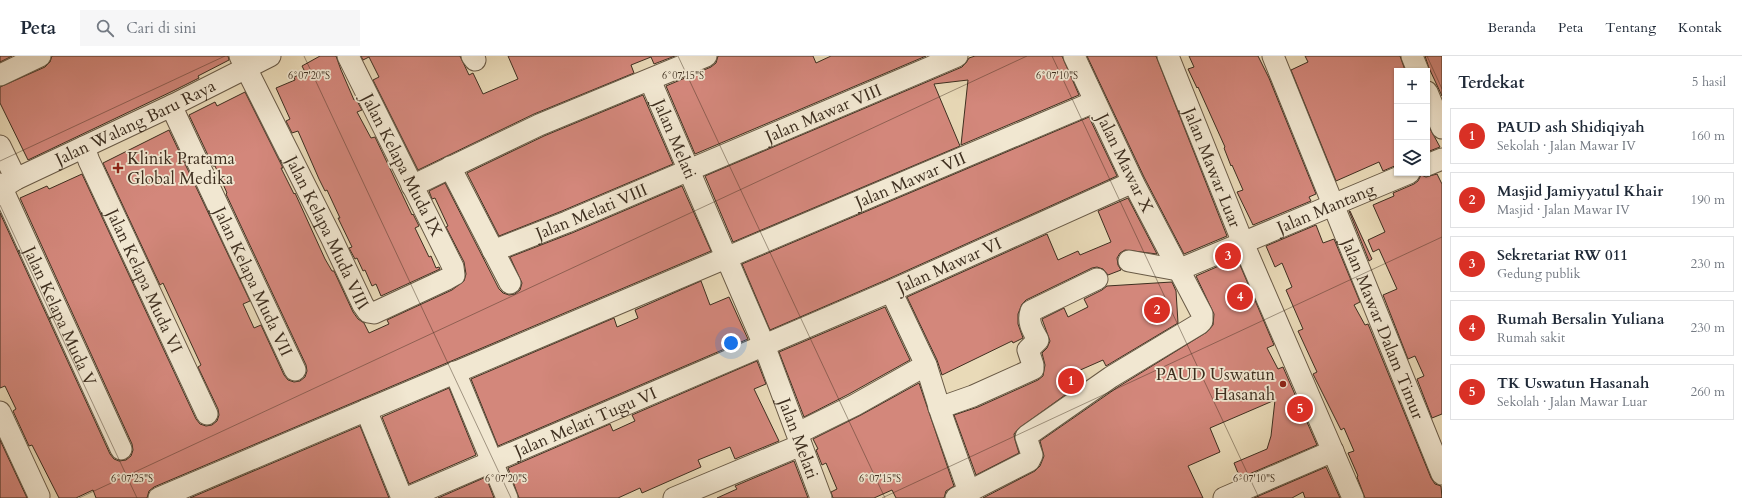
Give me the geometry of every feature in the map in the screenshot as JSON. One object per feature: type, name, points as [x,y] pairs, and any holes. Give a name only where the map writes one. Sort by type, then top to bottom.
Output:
[{"type":"street","points":[[0,75],[40,56]]},
{"type":"street","name":"Jalan Walang Baru Raya","points":[[4,185],[173,105],[243,62],[270,56]]},
{"type":"street","name":"Jalan Kelapa Muda IX","points":[[348,56],[453,267],[454,275]]},
{"type":"street","points":[[650,80],[706,56]]},
{"type":"street","name":"Jalan Mawar VIII","points":[[689,170],[958,56]]},
{"type":"street","name":"Jalan Mawar X","points":[[963,495],[1029,461],[1032,455],[1026,437],[1059,412],[1111,377],[1202,321],[1202,314],[1133,182],[1094,102],[1074,56]]},
{"type":"street","name":"Jalan Mawar Luar","points":[[1168,56],[1243,242],[1353,498]]},
{"type":"street","name":"Jalan Mawar Dalam Timur","points":[[1273,56],[1442,474]]},
{"type":"street","points":[[1412,56],[1417,68]]},
{"type":"street","name":"Jalan Kelapa Muda VIII","points":[[243,62],[368,312],[374,313],[454,275]]},
{"type":"street","name":"Jalan Melati","points":[[412,186],[539,125],[650,80],[764,345],[821,498]]},
{"type":"street","points":[[1430,99],[1442,128]]},
{"type":"street","name":"Jalan Mawar VII","points":[[159,498],[1094,102]]},
{"type":"street","name":"Jalan Kelapa Muda VII","points":[[173,105],[175,114],[295,370]]},
{"type":"street","name":"Jalan Kelapa Muda V","points":[[0,146],[4,185],[120,449]]},
{"type":"street","name":"Jalan Kelapa Muda VI","points":[[84,147],[92,168],[207,414]]},
{"type":"street","points":[[1430,165],[1442,159]]},
{"type":"street","points":[[450,167],[510,283]]},
{"type":"street","name":"Jalan Melati VIII","points":[[493,251],[689,170]]},
{"type":"street","name":"Jalan Mantang","points":[[1243,242],[1402,176]]},
{"type":"street","name":"Jalan Mawar VI","points":[[764,345],[891,291],[1133,182]]},
{"type":"street","points":[[1129,261],[1178,270],[1243,242]]},
{"type":"street","points":[[939,408],[973,396],[1033,369],[1028,350],[1038,340],[1030,322],[1029,316],[1031,311],[1097,279]]},
{"type":"street","points":[[891,291],[926,364],[963,495]]},
{"type":"street","name":"Jalan Melati Tugu VI","points":[[407,498],[764,345]]},
{"type":"street","points":[[674,498],[799,439],[926,364]]},
{"type":"street","points":[[455,372],[507,498]]},
{"type":"street","points":[[366,410],[402,498]]},
{"type":"street","points":[[0,412],[39,496]]},
{"type":"street","points":[[1224,498],[1333,451]]},
{"type":"building","points":[[0,56],[12,56],[0,62]]},
{"type":"building","points":[[52,56],[228,56],[229,60],[175,90],[28,160],[0,103],[0,87],[45,67],[50,62]]},
{"type":"building","points":[[320,56],[336,56],[354,100],[356,99],[362,110],[357,112],[371,138],[375,137],[412,215],[413,214],[419,226],[415,228],[429,257],[431,256],[436,268],[439,267],[440,269],[381,296],[376,284],[372,286],[365,270],[363,271],[357,258],[355,259],[349,248],[352,247],[338,218],[340,218],[327,190],[325,191],[319,179],[298,131],[292,133],[286,121],[290,119],[276,88],[295,80],[294,77],[305,72],[302,66]]},
{"type":"building","points":[[361,56],[460,56],[469,75],[473,73],[483,94],[518,79],[508,56],[675,56],[654,64],[651,57],[631,65],[634,73],[534,114],[418,170],[373,80],[379,77],[369,57],[363,60]]},
{"type":"building","points":[[718,56],[813,56],[816,63],[831,56],[926,56],[695,154],[666,86],[711,67],[716,63]]},
{"type":"building","points":[[975,56],[1062,56],[1079,95],[961,145],[968,80],[934,84],[960,146],[733,242],[705,176],[962,67],[969,58]]},
{"type":"building","points":[[1087,56],[1156,56],[1227,236],[1184,254],[1144,177]]},
{"type":"building","points":[[1189,56],[1258,56],[1269,78],[1316,194],[1309,197],[1311,201],[1253,225],[1237,192],[1243,190],[1232,165],[1231,166],[1224,148],[1225,147],[1198,87],[1197,88],[1188,69],[1194,67]]},
{"type":"building","points":[[1305,56],[1400,56],[1404,68],[1394,68],[1394,166],[1383,171],[1379,162],[1336,181],[1291,70],[1308,62]]},
{"type":"building","points":[[1425,56],[1442,56],[1442,96],[1430,68]]},
{"type":"building","points":[[245,92],[283,168],[281,168],[294,194],[295,193],[325,259],[332,271],[334,271],[353,312],[358,319],[364,323],[369,333],[389,324],[387,320],[452,290],[464,281],[466,274],[464,262],[446,227],[448,226],[435,198],[432,199],[429,191],[445,183],[499,289],[503,293],[509,295],[515,294],[520,290],[522,283],[510,257],[572,233],[682,186],[711,251],[154,487],[149,491],[147,498],[96,498],[93,490],[76,498],[59,498],[32,445],[29,446],[13,411],[16,409],[5,386],[0,388],[0,213],[110,454],[114,459],[119,461],[126,460],[131,456],[133,450],[132,444],[20,198],[47,186],[49,189],[82,174],[196,419],[200,424],[206,426],[212,425],[217,421],[219,415],[218,409],[198,367],[201,365],[163,283],[160,285],[103,163],[169,130],[250,301],[243,304],[254,328],[261,325],[284,375],[288,380],[294,382],[300,381],[305,377],[307,371],[306,365],[226,194],[227,193],[215,166],[213,166],[189,115],[215,102],[217,106]]},
{"type":"building","points":[[643,95],[673,164],[499,236],[467,173],[544,136]]},
{"type":"building","points":[[1089,117],[1117,176],[886,280],[770,330],[742,264]]},
{"type":"building","points":[[1430,129],[1440,147],[1430,151]]},
{"type":"building","points":[[1437,174],[1442,184],[1442,414],[1432,418],[1417,379],[1424,376],[1415,356],[1408,359],[1383,295],[1397,289],[1379,249],[1373,252],[1368,240],[1385,232],[1373,205],[1394,196],[1393,193],[1414,184],[1418,181],[1420,176]]},
{"type":"building","points":[[1128,198],[1157,254],[1125,250],[1120,253],[1117,258],[1118,265],[1121,270],[1108,275],[1103,269],[1097,267],[1092,268],[1026,300],[1022,304],[1018,314],[1018,324],[1023,338],[1013,343],[1012,341],[942,375],[937,360],[907,297],[1047,234],[1058,260],[1078,251],[1080,255],[1111,242],[1098,211]]},
{"type":"building","points":[[1349,211],[1372,259],[1369,261]]},
{"type":"building","points":[[1316,225],[1323,243],[1334,239],[1360,302],[1354,305],[1365,325],[1368,324],[1431,478],[1435,484],[1441,486],[1442,498],[1365,498],[1357,477],[1358,476],[1348,453],[1354,451],[1344,428],[1341,430],[1313,374],[1317,372],[1298,331],[1303,329],[1286,290],[1292,287],[1282,263],[1275,267],[1266,246]]},
{"type":"building","points":[[1237,258],[1274,345],[1267,348],[1278,369],[1283,367],[1317,445],[1240,478],[1234,463],[1267,449],[1271,436],[1275,400],[1210,428],[1220,452],[1188,466],[1203,498],[983,498],[1035,471],[1040,466],[1044,456],[1040,441],[1118,387],[1207,332],[1213,325],[1214,314],[1196,276]]},
{"type":"building","points":[[701,281],[710,305],[729,297],[748,339],[498,446],[471,379],[614,318],[617,327],[638,318],[635,310]]},
{"type":"building","points":[[1172,282],[1176,291],[1178,323],[1106,366],[1103,360],[1078,371],[1083,382],[1018,429],[1014,434],[1019,453],[976,475],[954,415],[978,407],[1038,380],[1043,376],[1045,365],[1042,353],[1047,348],[1050,341],[1042,319],[1064,308],[1068,317],[1088,307],[1084,299],[1107,286]]},
{"type":"building","points":[[885,307],[910,360],[804,417],[779,352]]},
{"type":"building","points":[[757,361],[766,384],[754,389],[779,441],[735,459],[730,447],[698,460],[701,467],[642,493],[640,488],[618,498],[519,498],[508,468],[610,424],[613,431],[635,421],[632,415]]},
{"type":"building","points":[[919,383],[954,486],[946,491],[944,498],[896,498],[892,490],[874,498],[833,498],[831,492],[837,489],[826,463],[822,465],[816,450],[818,449],[813,439],[861,415]]},
{"type":"building","points":[[449,388],[476,455],[409,484],[382,417]]},
{"type":"building","points":[[360,426],[389,498],[190,498]]},
{"type":"building","points":[[0,440],[27,498],[0,498]]},
{"type":"building","points":[[794,461],[808,498],[717,498],[737,489],[735,486]]},
{"type":"building","points":[[1326,467],[1340,498],[1305,498],[1303,492],[1292,498],[1254,498]]},
{"type":"building","points":[[486,477],[494,498],[438,498]]},
{"type":"place","name":"Klinik Pratama Global Medika","points":[[118,168]]},
{"type":"place","name":"Sekretariat RW 011","points":[[1228,256]]},
{"type":"place","name":"Rumah Bersalin Yuliana","points":[[1240,297]]},
{"type":"place","name":"Masjid Jamiyyatul Khair","points":[[1157,310]]},
{"type":"place","name":"PAUD ash Shidiqiyah","points":[[1071,381]]},
{"type":"place","name":"PAUD Uswatun Hasanah","points":[[1283,384]]},
{"type":"place","name":"TK Uswatun Hasanah","points":[[1300,409]]}]
